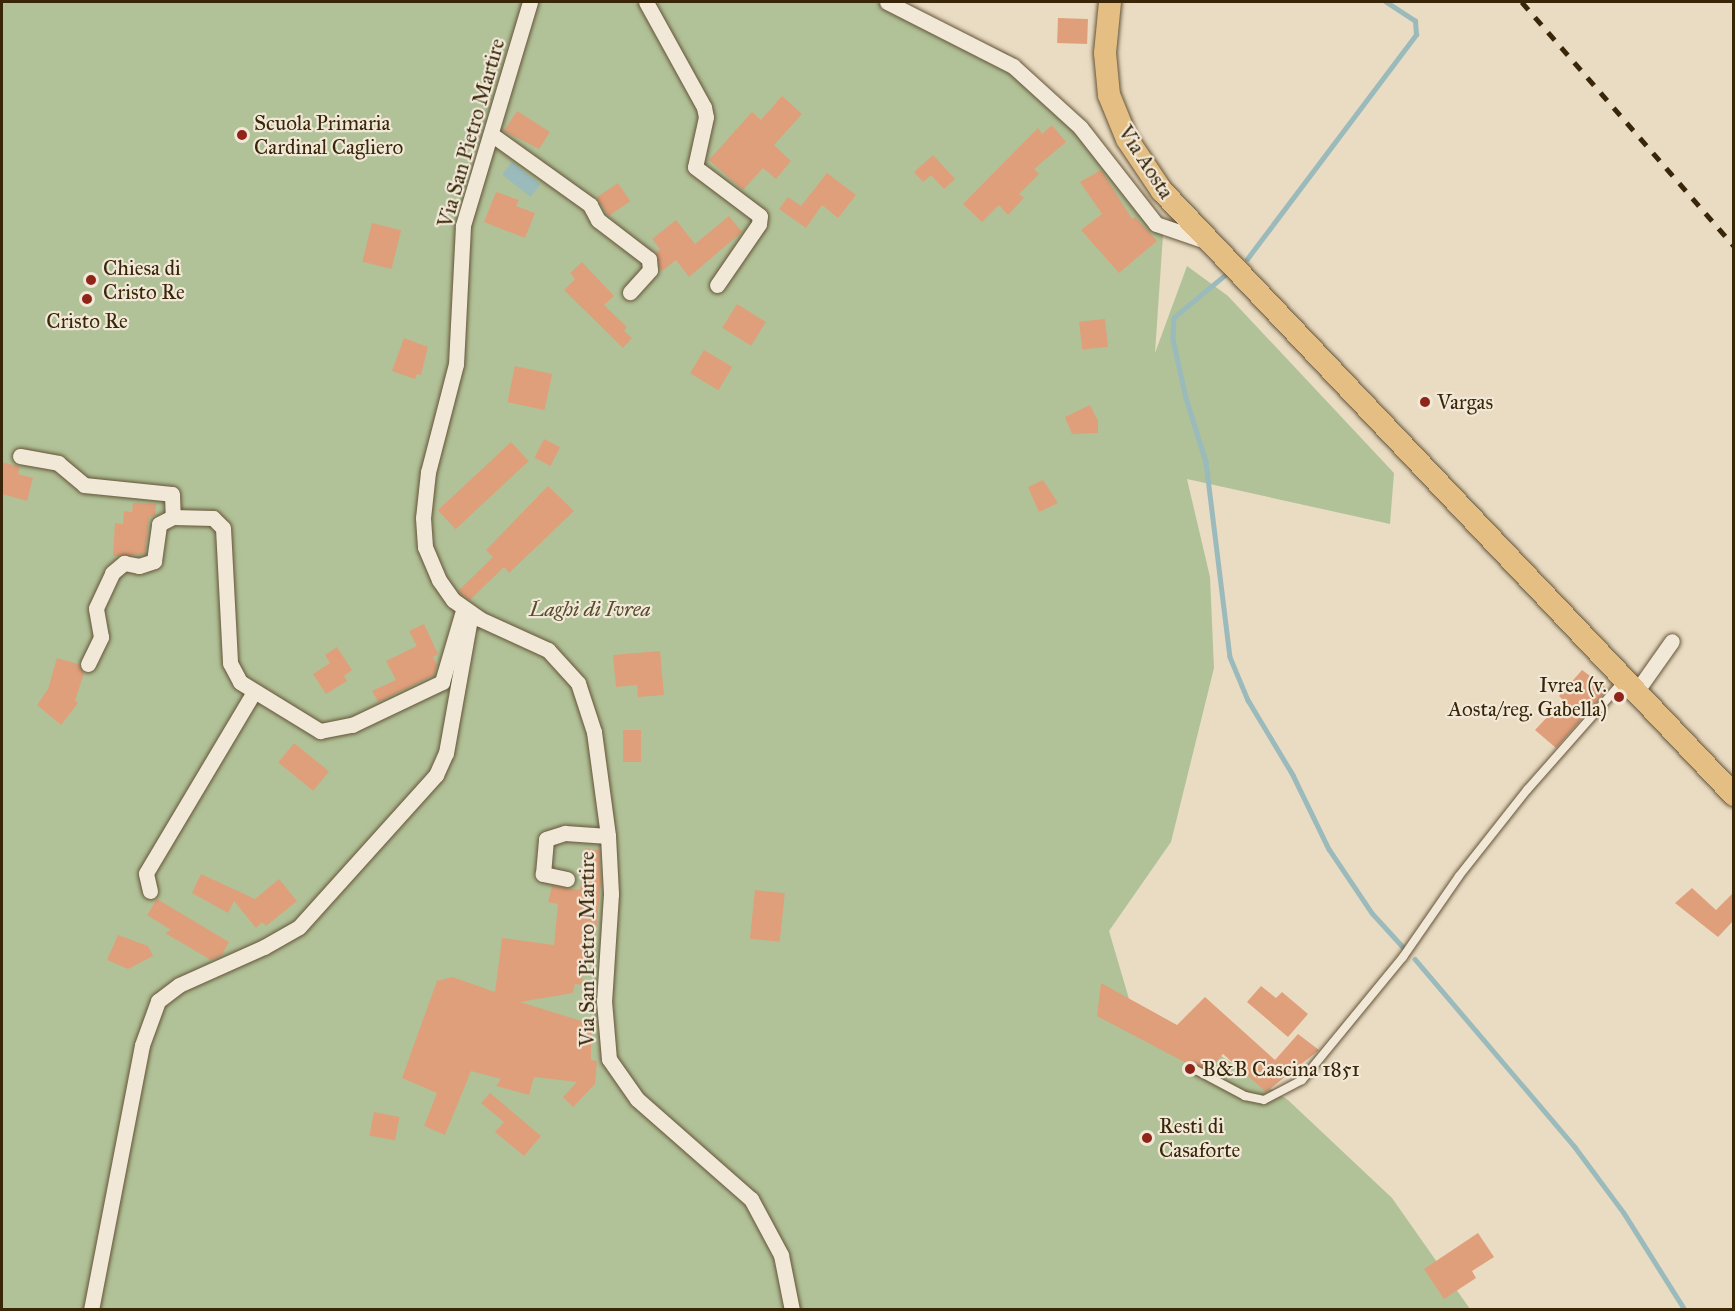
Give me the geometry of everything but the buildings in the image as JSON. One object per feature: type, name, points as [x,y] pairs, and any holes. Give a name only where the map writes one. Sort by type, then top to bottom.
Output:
[{"type":"main road","name":"Via Aosta","points":[[1110,2],[1106,76],[1117,117],[1140,161],[1206,242],[1734,795]]},
{"type":"street","name":"Via San Pietro Martire","points":[[530,2],[463,226],[456,364],[437,431],[423,518],[425,547],[446,590],[467,611],[542,646],[574,677],[594,732],[608,837],[611,894],[604,1001],[609,1059],[637,1099],[751,1199],[781,1254],[792,1310]]},
{"type":"street","points":[[646,2],[704,107],[706,117],[694,167],[760,216],[759,224],[717,285]]},
{"type":"street","points":[[887,2],[1013,66],[1080,127],[1156,224],[1206,242]]},
{"type":"street","points":[[491,135],[590,204],[598,220],[649,259],[650,270],[630,292]]},
{"type":"street","points":[[20,456],[58,463],[84,485],[172,494],[173,517]]},
{"type":"street","points":[[88,664],[101,637],[96,608],[111,573],[124,563],[139,566],[153,561],[159,524],[173,517],[213,518],[223,528],[230,663],[244,688],[320,731],[352,726],[442,682],[467,611]]},
{"type":"street","points":[[91,1310],[142,1045],[158,1001],[179,985],[264,947],[299,927],[436,775],[446,753],[467,611]]},
{"type":"street","points":[[1630,686],[1672,641]]},
{"type":"street","points":[[150,891],[146,873],[254,692]]},
{"type":"street","points":[[567,879],[543,874],[546,839],[565,833],[608,837]]},
{"type":"lane","points":[[1194,1069],[1245,1096],[1264,1100],[1302,1080],[1403,957],[1459,876],[1520,799],[1630,686]]},
{"type":"green space","name":"Laghi di Ivrea","points":[[2,2],[889,2],[1007,53],[1102,147],[1163,235],[1155,353],[1187,266],[1228,296],[1394,473],[1390,524],[1187,479],[1210,577],[1214,668],[1171,842],[1109,931],[1132,1009],[1203,1044],[1288,1100],[1392,1198],[1470,1309],[2,1309]]},
{"type":"water","points":[[512,162],[540,184],[531,197],[502,175]]},
{"type":"waterway","points":[[1247,259],[1416,35],[1415,21],[1386,2]]},
{"type":"waterway","points":[[1228,273],[1174,318],[1173,339],[1186,398],[1206,462],[1230,657],[1248,700],[1293,775],[1329,849],[1372,913],[1403,947]]},
{"type":"waterway","points":[[1415,959],[1575,1147],[1624,1213],[1685,1310]]},
{"type":"railway","points":[[1522,2],[1734,246]]},
{"type":"place","name":"Scuola Primaria Cardinal Cagliero","points":[[242,135]]},
{"type":"place","name":"Chiesa di Cristo Re","points":[[91,280]]},
{"type":"place","name":"Cristo Re","points":[[87,299]]},
{"type":"place","name":"Vargas","points":[[1425,402]]},
{"type":"place","name":"Ivrea (v. Aosta/reg. Gabella)","points":[[1619,697]]},
{"type":"place","name":"B&B Cascina 1851","points":[[1190,1069]]},
{"type":"place","name":"Resti di Casaforte","points":[[1147,1138]]}]
